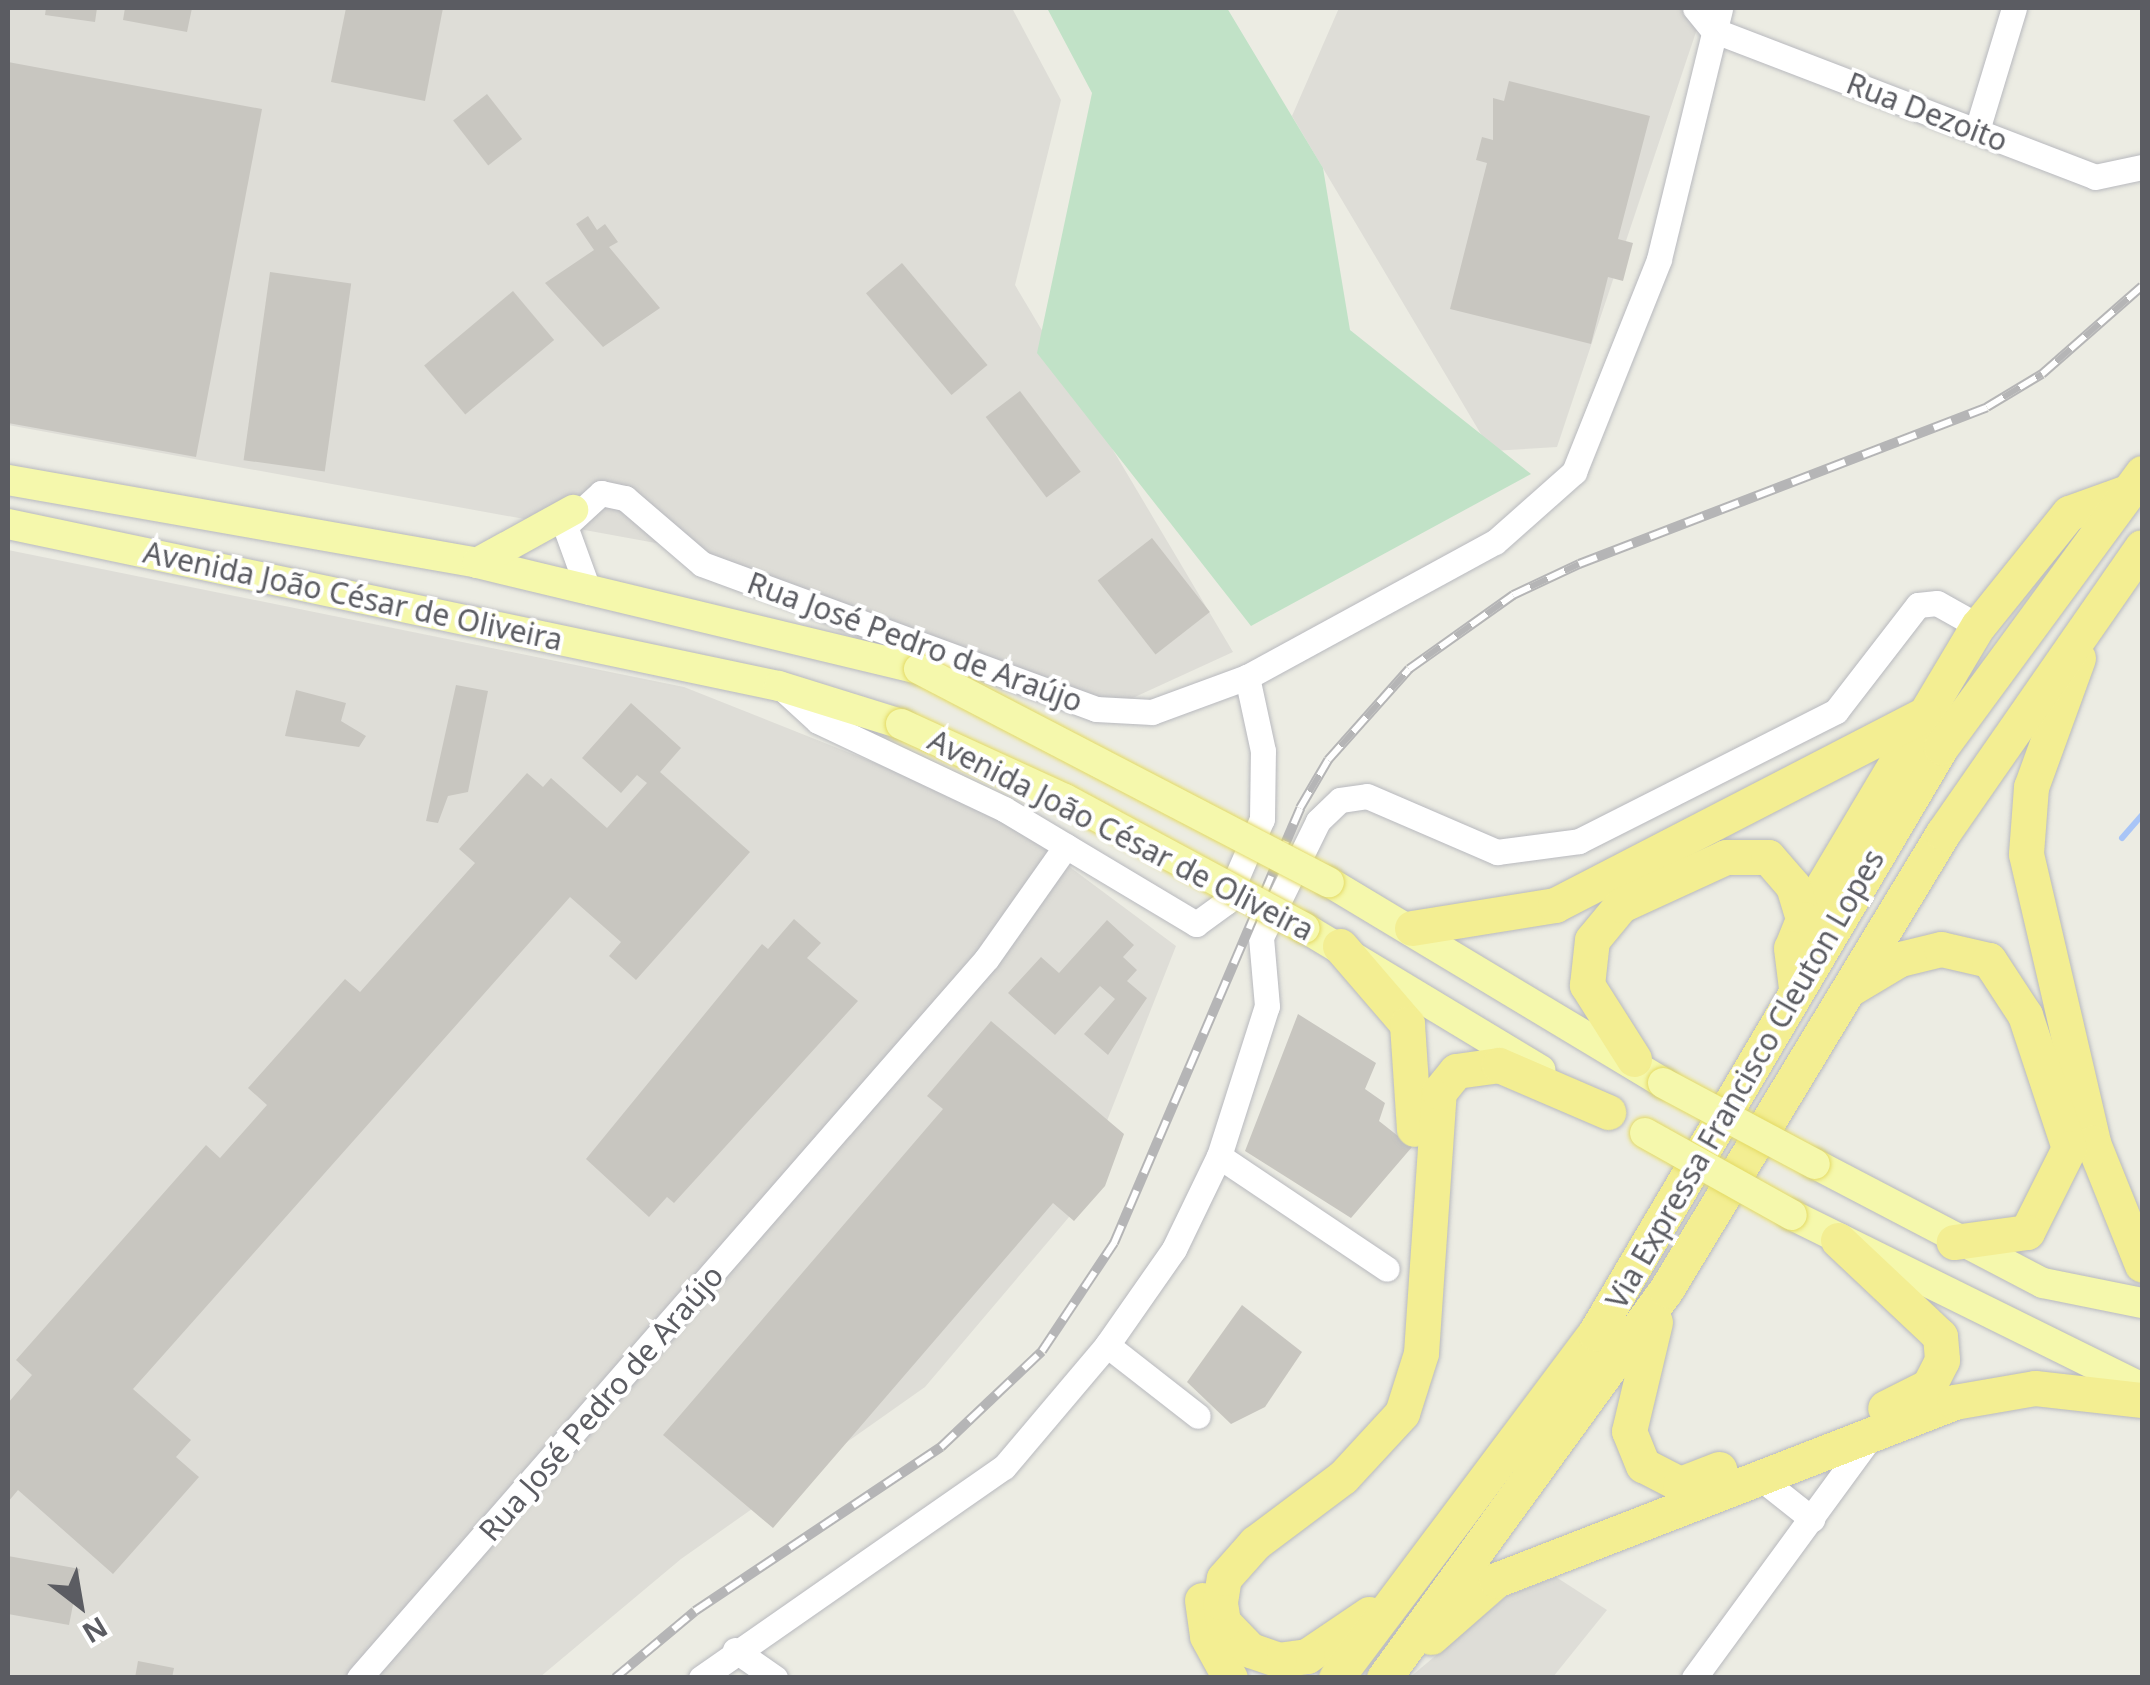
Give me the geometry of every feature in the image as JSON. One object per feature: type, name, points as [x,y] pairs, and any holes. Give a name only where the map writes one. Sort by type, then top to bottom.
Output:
[{"type":"highway","points":[[1796,988],[1791,948],[1803,920],[1978,626],[2069,513],[2135,483]]},
{"type":"highway","name":"Via Expressa Francisco Cleuton Lopes","points":[[1336,1678],[1390,1599],[1595,1333],[1942,746],[2135,483]]},
{"type":"highway","name":"Via Expressa Francisco Cleuton Lopes","points":[[1385,1678],[1666,1290],[1848,990],[2097,605],[2142,546]]},
{"type":"highway","points":[[2097,605],[2031,787],[2026,854],[2094,1144],[2142,1264]]},
{"type":"highway","points":[[1412,928],[1554,905],[1923,714]]},
{"type":"highway","points":[[1634,1060],[1587,986],[1592,940],[1621,905],[1741,853],[1783,870],[1803,920]]},
{"type":"highway","points":[[1230,1678],[1206,1636],[1201,1592],[1213,1562],[1333,1465],[1378,1410],[1401,1350],[1413,1048],[1406,1024],[1340,946]]},
{"type":"highway","points":[[1848,990],[1900,959],[1941,949],[1989,960],[2025,1015],[2069,1148],[2027,1232],[1954,1242]]},
{"type":"highway","points":[[1390,1599],[1306,1656],[1279,1660],[1250,1650],[1223,1622],[1220,1602],[1224,1578],[1255,1543],[1343,1477],[1402,1413],[1421,1353],[1439,1092],[1456,1071],[1500,1065],[1608,1112]]},
{"type":"highway","points":[[1666,1290],[1628,1431],[1643,1466],[1680,1484],[1929,1386],[1942,1360],[1933,1322],[1838,1240]]},
{"type":"highway","points":[[1385,1678],[1496,1580],[1954,1402],[2035,1388],[2142,1400]]},
{"type":"main road","name":"Avenida João César de Oliveira","points":[[8,480],[477,563],[919,668],[1412,928],[1634,1060],[1663,1083],[1954,1242],[2043,1283],[2142,1303]]},
{"type":"main road","points":[[477,563],[573,510]]},
{"type":"main road","name":"Avenida João César de Oliveira","points":[[8,524],[780,686],[901,724],[1064,799],[1340,946],[1608,1112],[1838,1240],[2142,1388]]},
{"type":"street","points":[[1696,8],[1716,19]]},
{"type":"street","points":[[1977,130],[2014,8]]},
{"type":"street","name":"Rua Dezoito","points":[[1716,19],[2095,177],[2142,167]]},
{"type":"street","name":"Rua José Pedro de Araújo","points":[[573,510],[602,493],[625,498],[702,564],[1096,709],[1152,712],[1247,677],[1495,542],[1574,472],[1659,260],[1716,19]]},
{"type":"street","points":[[573,510],[566,542],[589,592]]},
{"type":"street","points":[[701,1678],[735,1650],[1004,1467],[1107,1345],[1174,1249],[1219,1156],[1267,1006],[1261,936],[1318,821],[1340,800],[1367,796],[1497,852],[1578,841],[1836,711],[1918,605],[1937,602],[1978,626]]},
{"type":"street","points":[[780,686],[818,721],[1066,846],[1176,917],[1196,924],[1219,912],[1264,798],[1247,677]]},
{"type":"street","name":"Rua José Pedro de Araújo","points":[[360,1678],[987,958],[1066,846]]},
{"type":"street","points":[[1219,1156],[1387,1268]]},
{"type":"street","points":[[1107,1345],[1198,1416]]},
{"type":"street","points":[[1694,1678],[1871,1436]]},
{"type":"street","points":[[1759,1477],[1812,1518]]},
{"type":"street","points":[[735,1650],[775,1678]]},
{"type":"shaded area","points":[[8,8],[1012,8],[1061,100],[1015,285],[1233,652],[1113,707],[694,550],[8,425]]},
{"type":"shaded area","points":[[1339,8],[1704,8],[1557,447],[1491,451],[1292,116]]},
{"type":"shaded area","points":[[8,550],[684,687],[993,810],[1176,946],[1069,1217],[925,1387],[681,1559],[540,1677],[8,1677]]},
{"type":"shaded area","points":[[1556,1577],[1607,1610],[1553,1677],[1409,1678],[1507,1596]]},
{"type":"green space","points":[[1047,8],[1227,8],[1323,168],[1350,330],[1531,474],[1251,626],[1037,353],[1092,93]]},
{"type":"building","points":[[46,8],[97,8],[95,22],[45,15]]},
{"type":"building","points":[[125,8],[192,8],[187,32],[123,20]]},
{"type":"building","points":[[346,8],[443,8],[425,101],[331,82]]},
{"type":"building","points":[[8,62],[262,109],[196,457],[8,423]]},
{"type":"building","points":[[1509,81],[1650,116],[1618,239],[1633,243],[1623,281],[1608,277],[1591,344],[1450,309],[1487,163],[1476,160],[1482,137],[1493,140],[1493,98],[1504,101]]},
{"type":"building","points":[[487,94],[522,139],[488,165],[453,120]]},
{"type":"building","points":[[588,216],[597,230],[605,224],[618,242],[609,247],[660,308],[603,347],[545,283],[594,250],[576,224]]},
{"type":"building","points":[[902,263],[987,365],[951,395],[866,293]]},
{"type":"building","points":[[270,272],[351,283],[325,472],[244,460]]},
{"type":"building","points":[[513,291],[554,340],[465,415],[424,366]]},
{"type":"building","points":[[1020,391],[1081,472],[1046,498],[986,417]]},
{"type":"building","points":[[1152,538],[1210,612],[1155,655],[1098,580]]},
{"type":"building","points":[[456,685],[488,691],[468,792],[448,796],[438,823],[426,821]]},
{"type":"building","points":[[296,690],[346,703],[341,721],[366,736],[359,747],[285,736]]},
{"type":"building","points":[[631,703],[681,748],[660,772],[750,852],[636,980],[609,956],[621,942],[570,897],[133,1389],[191,1440],[176,1457],[199,1477],[113,1574],[18,1490],[8,1502],[8,1403],[32,1375],[16,1360],[206,1145],[220,1158],[267,1105],[248,1088],[345,979],[360,992],[475,863],[459,849],[527,773],[543,787],[551,778],[607,828],[647,783],[637,775],[621,793],[582,758]]},
{"type":"building","points":[[794,919],[821,943],[807,958],[858,1001],[674,1203],[667,1197],[649,1217],[586,1159],[762,944],[768,949]]},
{"type":"building","points":[[1107,920],[1134,945],[1123,957],[1137,970],[1127,981],[1147,998],[1108,1055],[1084,1034],[1115,999],[1100,986],[1055,1035],[1008,993],[1041,957],[1059,973]]},
{"type":"building","points":[[1298,1014],[1376,1063],[1365,1089],[1385,1103],[1379,1121],[1412,1147],[1351,1218],[1245,1151]]},
{"type":"building","points":[[991,1021],[1124,1134],[1105,1186],[1074,1221],[1053,1203],[773,1528],[663,1435],[943,1109],[927,1096]]},
{"type":"building","points":[[1242,1305],[1302,1352],[1265,1407],[1231,1424],[1187,1382]]},
{"type":"building","points":[[8,1556],[80,1569],[69,1625],[8,1614]]},
{"type":"building","points":[[138,1661],[174,1668],[172,1678],[135,1678]]},
{"type":"waterway","points":[[2122,838],[2142,815]]},
{"type":"railway","points":[[615,1678],[695,1611],[941,1447],[1042,1351],[1114,1243],[1300,808],[1328,760],[1409,669],[1513,595],[1579,564],[1987,407],[2042,374],[2142,286]]}]
